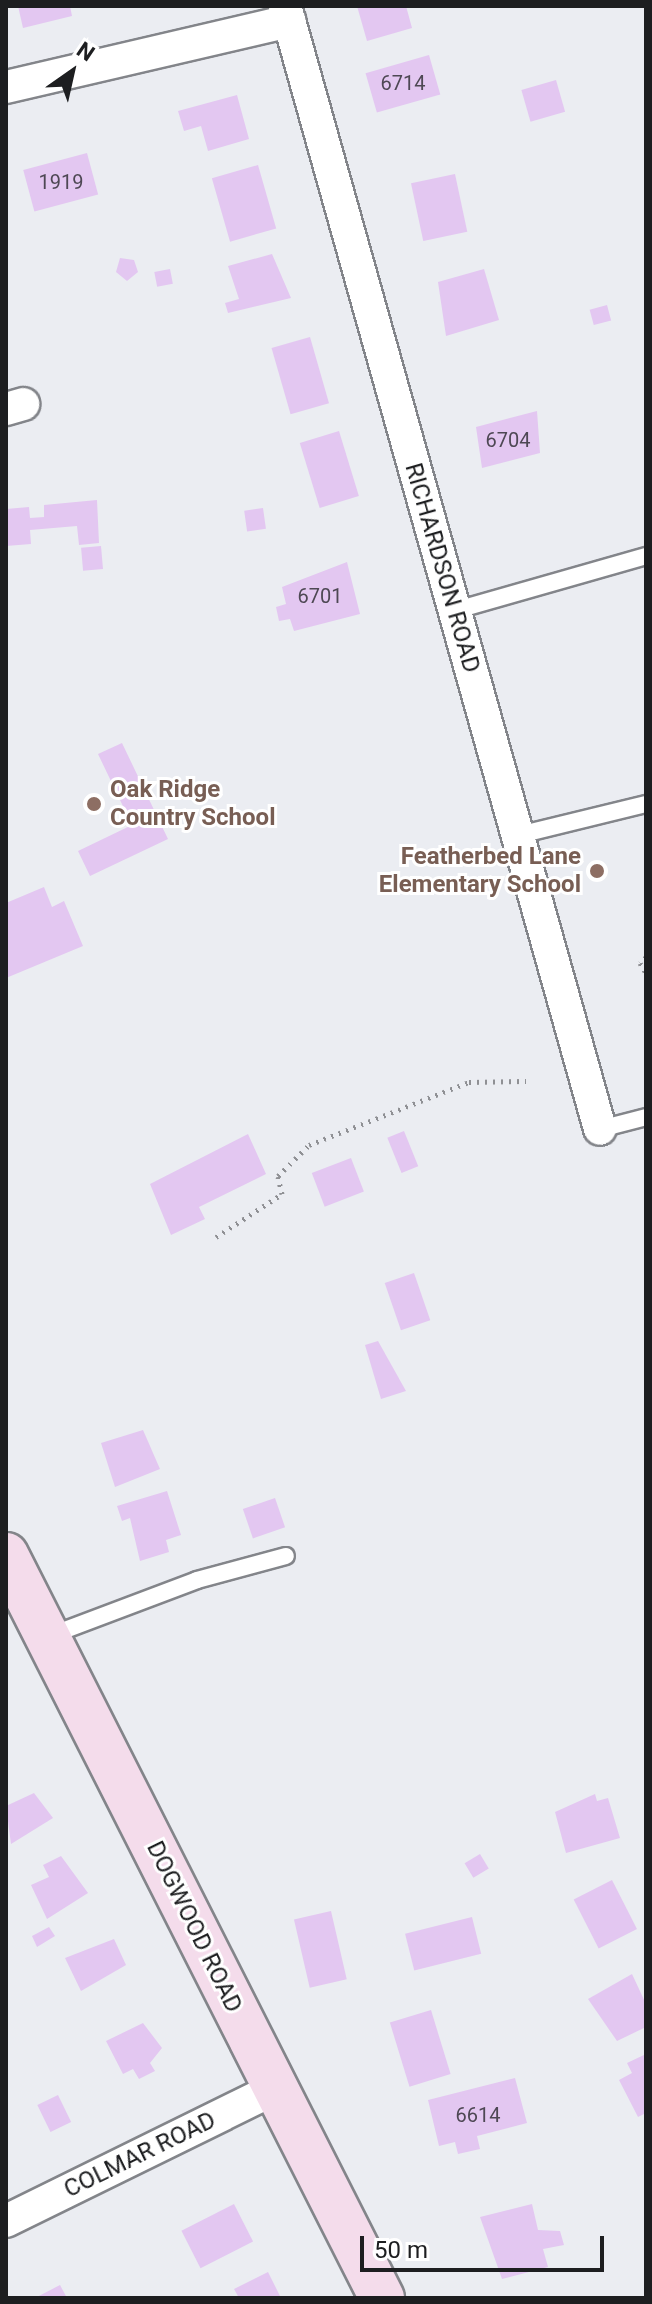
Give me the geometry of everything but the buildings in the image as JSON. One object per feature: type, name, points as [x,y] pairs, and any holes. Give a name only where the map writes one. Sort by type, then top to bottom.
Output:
[{"type":"main road","name":"DOGWOOD ROAD","points":[[6,1555],[382,2298]]},
{"type":"street","points":[[6,87],[287,14]]},
{"type":"street","name":"RICHARDSON ROAD","points":[[287,14],[600,1129]]},
{"type":"street","name":"COLMAR ROAD","points":[[6,2221],[274,2089]]},
{"type":"lane","points":[[453,611],[646,556]]},
{"type":"lane","points":[[519,835],[646,804]]},
{"type":"lane","points":[[600,1129],[646,1117]]},
{"type":"lane","points":[[48,1637],[197,1580],[286,1556]]},
{"type":"path","points":[[646,957],[640,963],[646,973]]},
{"type":"path","points":[[216,1237],[282,1194],[278,1176],[309,1145],[469,1082],[526,1081]]},
{"type":"place","name":"Oak Ridge Country School","points":[[94,804]]},
{"type":"place","name":"Featherbed Lane Elementary School","points":[[597,871]]}]
